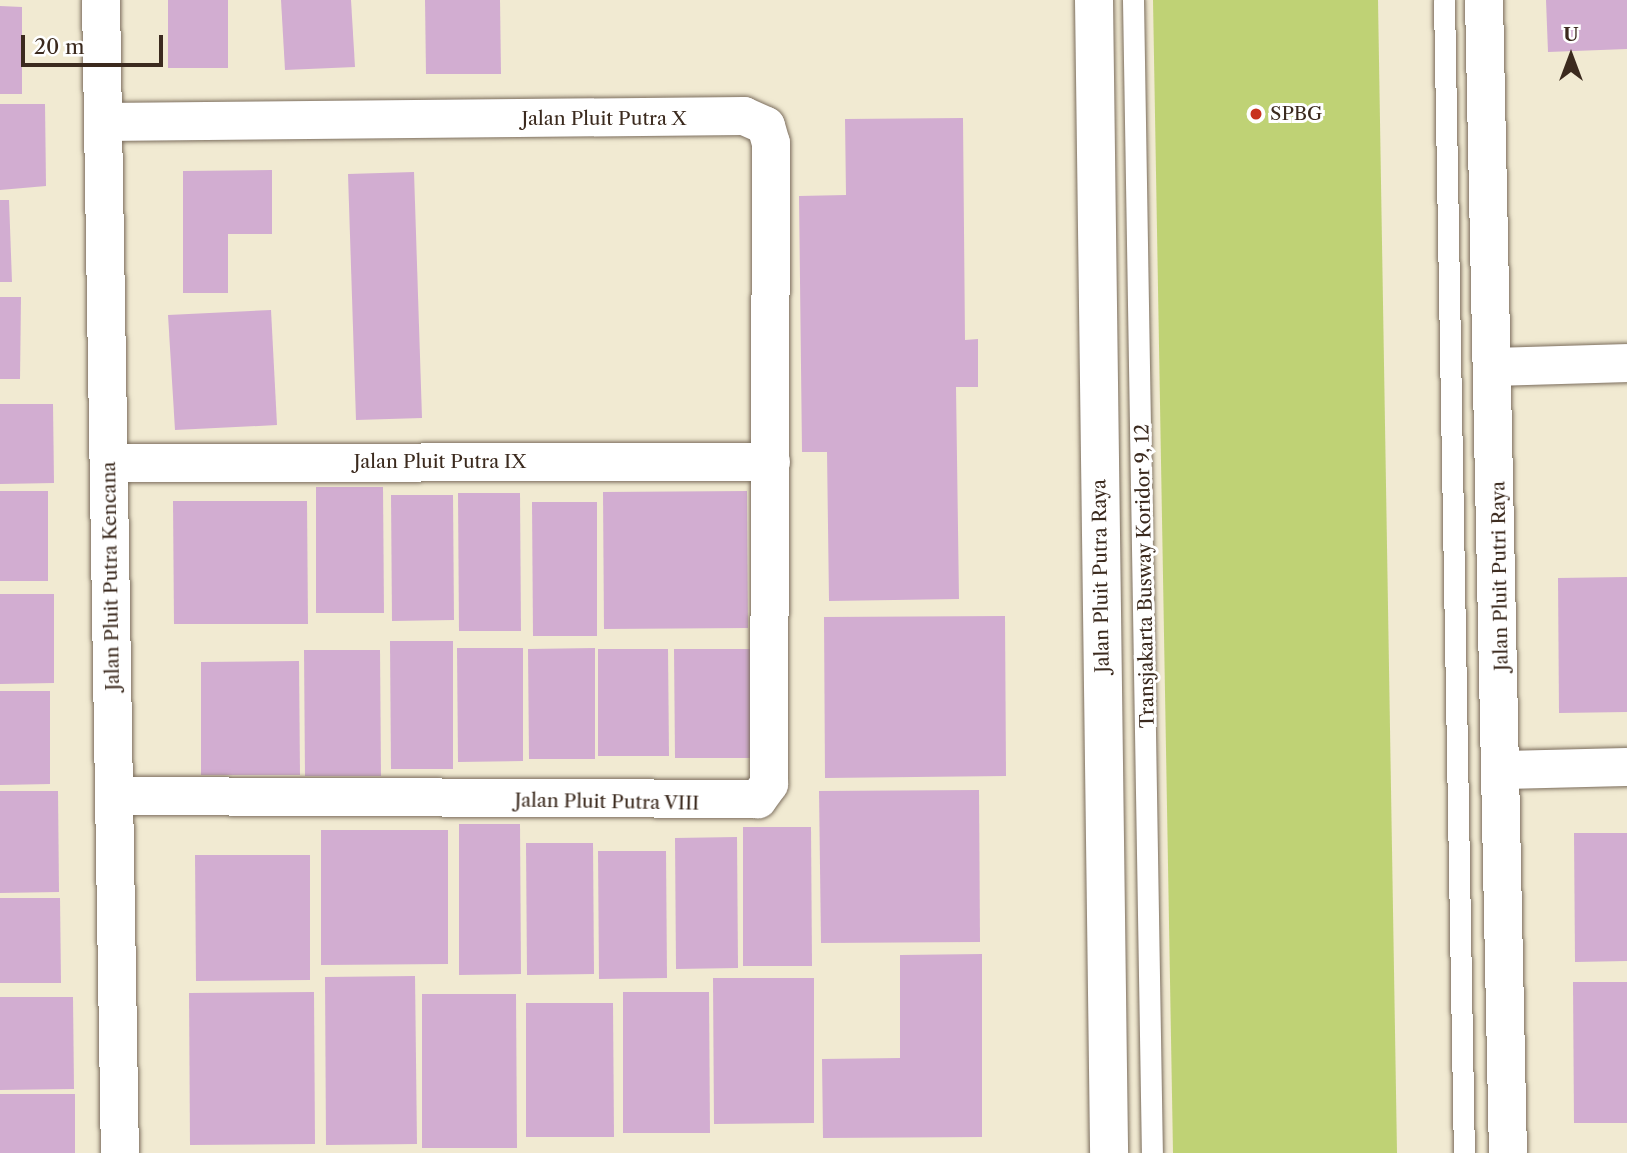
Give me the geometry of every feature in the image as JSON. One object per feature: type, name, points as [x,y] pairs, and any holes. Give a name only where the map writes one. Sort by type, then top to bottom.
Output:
[{"type":"street","name":"Jalan Pluit Putra Kencana","points":[[101,0],[120,1153]]},
{"type":"street","name":"Jalan Pluit Putra Raya","points":[[1094,0],[1109,1153]]},
{"type":"street","name":"Jalan Pluit Putri Raya","points":[[1484,0],[1504,770],[1508,1153]]},
{"type":"street","name":"Jalan Pluit Putra X","points":[[103,122],[757,118],[771,143],[771,462]]},
{"type":"street","points":[[1495,367],[1627,363]]},
{"type":"street","name":"Jalan Pluit Putra IX","points":[[109,463],[771,462]]},
{"type":"street","name":"Jalan Pluit Putra VIII","points":[[115,796],[758,799],[769,783],[771,462]]},
{"type":"street","points":[[1504,770],[1627,767]]},
{"type":"lane","name":"Transjakarta Busway Koridor 9, 12","points":[[1133,0],[1152,1153]]},
{"type":"lane","points":[[1444,0],[1464,1153]]},
{"type":"green space","points":[[1153,0],[1378,0],[1397,1153],[1173,1153]]},
{"type":"building","points":[[168,0],[228,0],[228,68],[168,68]]},
{"type":"building","points":[[281,0],[351,0],[355,67],[285,70]]},
{"type":"building","points":[[425,0],[500,0],[501,74],[426,74]]},
{"type":"building","points":[[1546,0],[1627,0],[1627,49],[1548,52]]},
{"type":"building","points":[[0,6],[22,7],[22,94],[0,94]]},
{"type":"building","points":[[0,104],[45,104],[46,186],[0,190]]},
{"type":"building","points":[[963,118],[965,340],[978,339],[978,387],[956,387],[959,599],[829,601],[827,452],[802,452],[799,196],[846,195],[845,119]]},
{"type":"building","points":[[272,170],[272,234],[228,234],[228,293],[183,293],[183,171]]},
{"type":"building","points":[[414,172],[422,418],[356,420],[348,174]]},
{"type":"building","points":[[0,200],[9,200],[12,282],[0,282]]},
{"type":"building","points":[[0,297],[21,297],[20,379],[0,379]]},
{"type":"building","points":[[271,310],[277,425],[175,430],[168,315]]},
{"type":"building","points":[[0,404],[53,404],[54,483],[0,484]]},
{"type":"building","points":[[316,487],[383,487],[384,613],[316,613]]},
{"type":"building","points":[[0,491],[48,491],[48,581],[0,581]]},
{"type":"building","points":[[747,491],[748,628],[604,629],[603,492]]},
{"type":"building","points":[[458,493],[520,493],[521,631],[459,631]]},
{"type":"building","points":[[391,495],[453,495],[454,620],[392,621]]},
{"type":"building","points":[[173,501],[307,501],[308,624],[174,624]]},
{"type":"building","points":[[532,502],[597,502],[597,636],[533,636]]},
{"type":"building","points":[[1627,577],[1627,712],[1559,713],[1558,578]]},
{"type":"building","points":[[0,594],[54,594],[54,683],[0,684]]},
{"type":"building","points":[[1005,616],[1006,776],[825,778],[824,617]]},
{"type":"building","points":[[390,641],[453,641],[453,769],[391,769]]},
{"type":"building","points":[[457,648],[523,648],[523,761],[458,762]]},
{"type":"building","points":[[595,648],[595,759],[529,759],[528,649]]},
{"type":"building","points":[[598,649],[668,649],[669,756],[598,756]]},
{"type":"building","points":[[674,649],[756,649],[756,758],[675,758]]},
{"type":"building","points":[[304,650],[380,650],[381,776],[305,776]]},
{"type":"building","points":[[299,661],[300,775],[201,775],[201,662]]},
{"type":"building","points":[[0,691],[50,691],[50,784],[0,785]]},
{"type":"building","points":[[979,790],[980,942],[821,943],[819,791]]},
{"type":"building","points":[[0,791],[58,791],[59,892],[0,893]]},
{"type":"building","points":[[459,824],[520,824],[521,974],[459,975]]},
{"type":"building","points":[[743,827],[811,827],[812,966],[743,966]]},
{"type":"building","points":[[321,830],[448,830],[448,964],[321,965]]},
{"type":"building","points":[[1574,833],[1627,833],[1627,961],[1575,962]]},
{"type":"building","points":[[737,837],[738,968],[676,969],[675,838]]},
{"type":"building","points":[[526,843],[593,843],[594,974],[527,975]]},
{"type":"building","points":[[598,851],[666,851],[667,978],[599,979]]},
{"type":"building","points":[[195,855],[310,855],[310,980],[196,981]]},
{"type":"building","points":[[0,898],[60,898],[61,983],[0,983]]},
{"type":"building","points":[[982,954],[982,1137],[823,1138],[822,1059],[900,1058],[900,955]]},
{"type":"building","points":[[415,976],[417,1144],[326,1145],[325,977]]},
{"type":"building","points":[[713,978],[814,978],[814,1123],[714,1124]]},
{"type":"building","points":[[1573,982],[1627,982],[1627,1123],[1574,1123]]},
{"type":"building","points":[[314,992],[315,1144],[190,1145],[189,993]]},
{"type":"building","points":[[623,992],[709,992],[710,1133],[623,1133]]},
{"type":"building","points":[[422,994],[516,994],[517,1148],[422,1148]]},
{"type":"building","points":[[0,997],[73,997],[74,1089],[0,1090]]},
{"type":"building","points":[[526,1003],[613,1003],[614,1137],[526,1137]]},
{"type":"building","points":[[0,1094],[75,1094],[75,1153],[0,1153]]},
{"type":"place","name":"SPBG","points":[[1256,114]]}]
